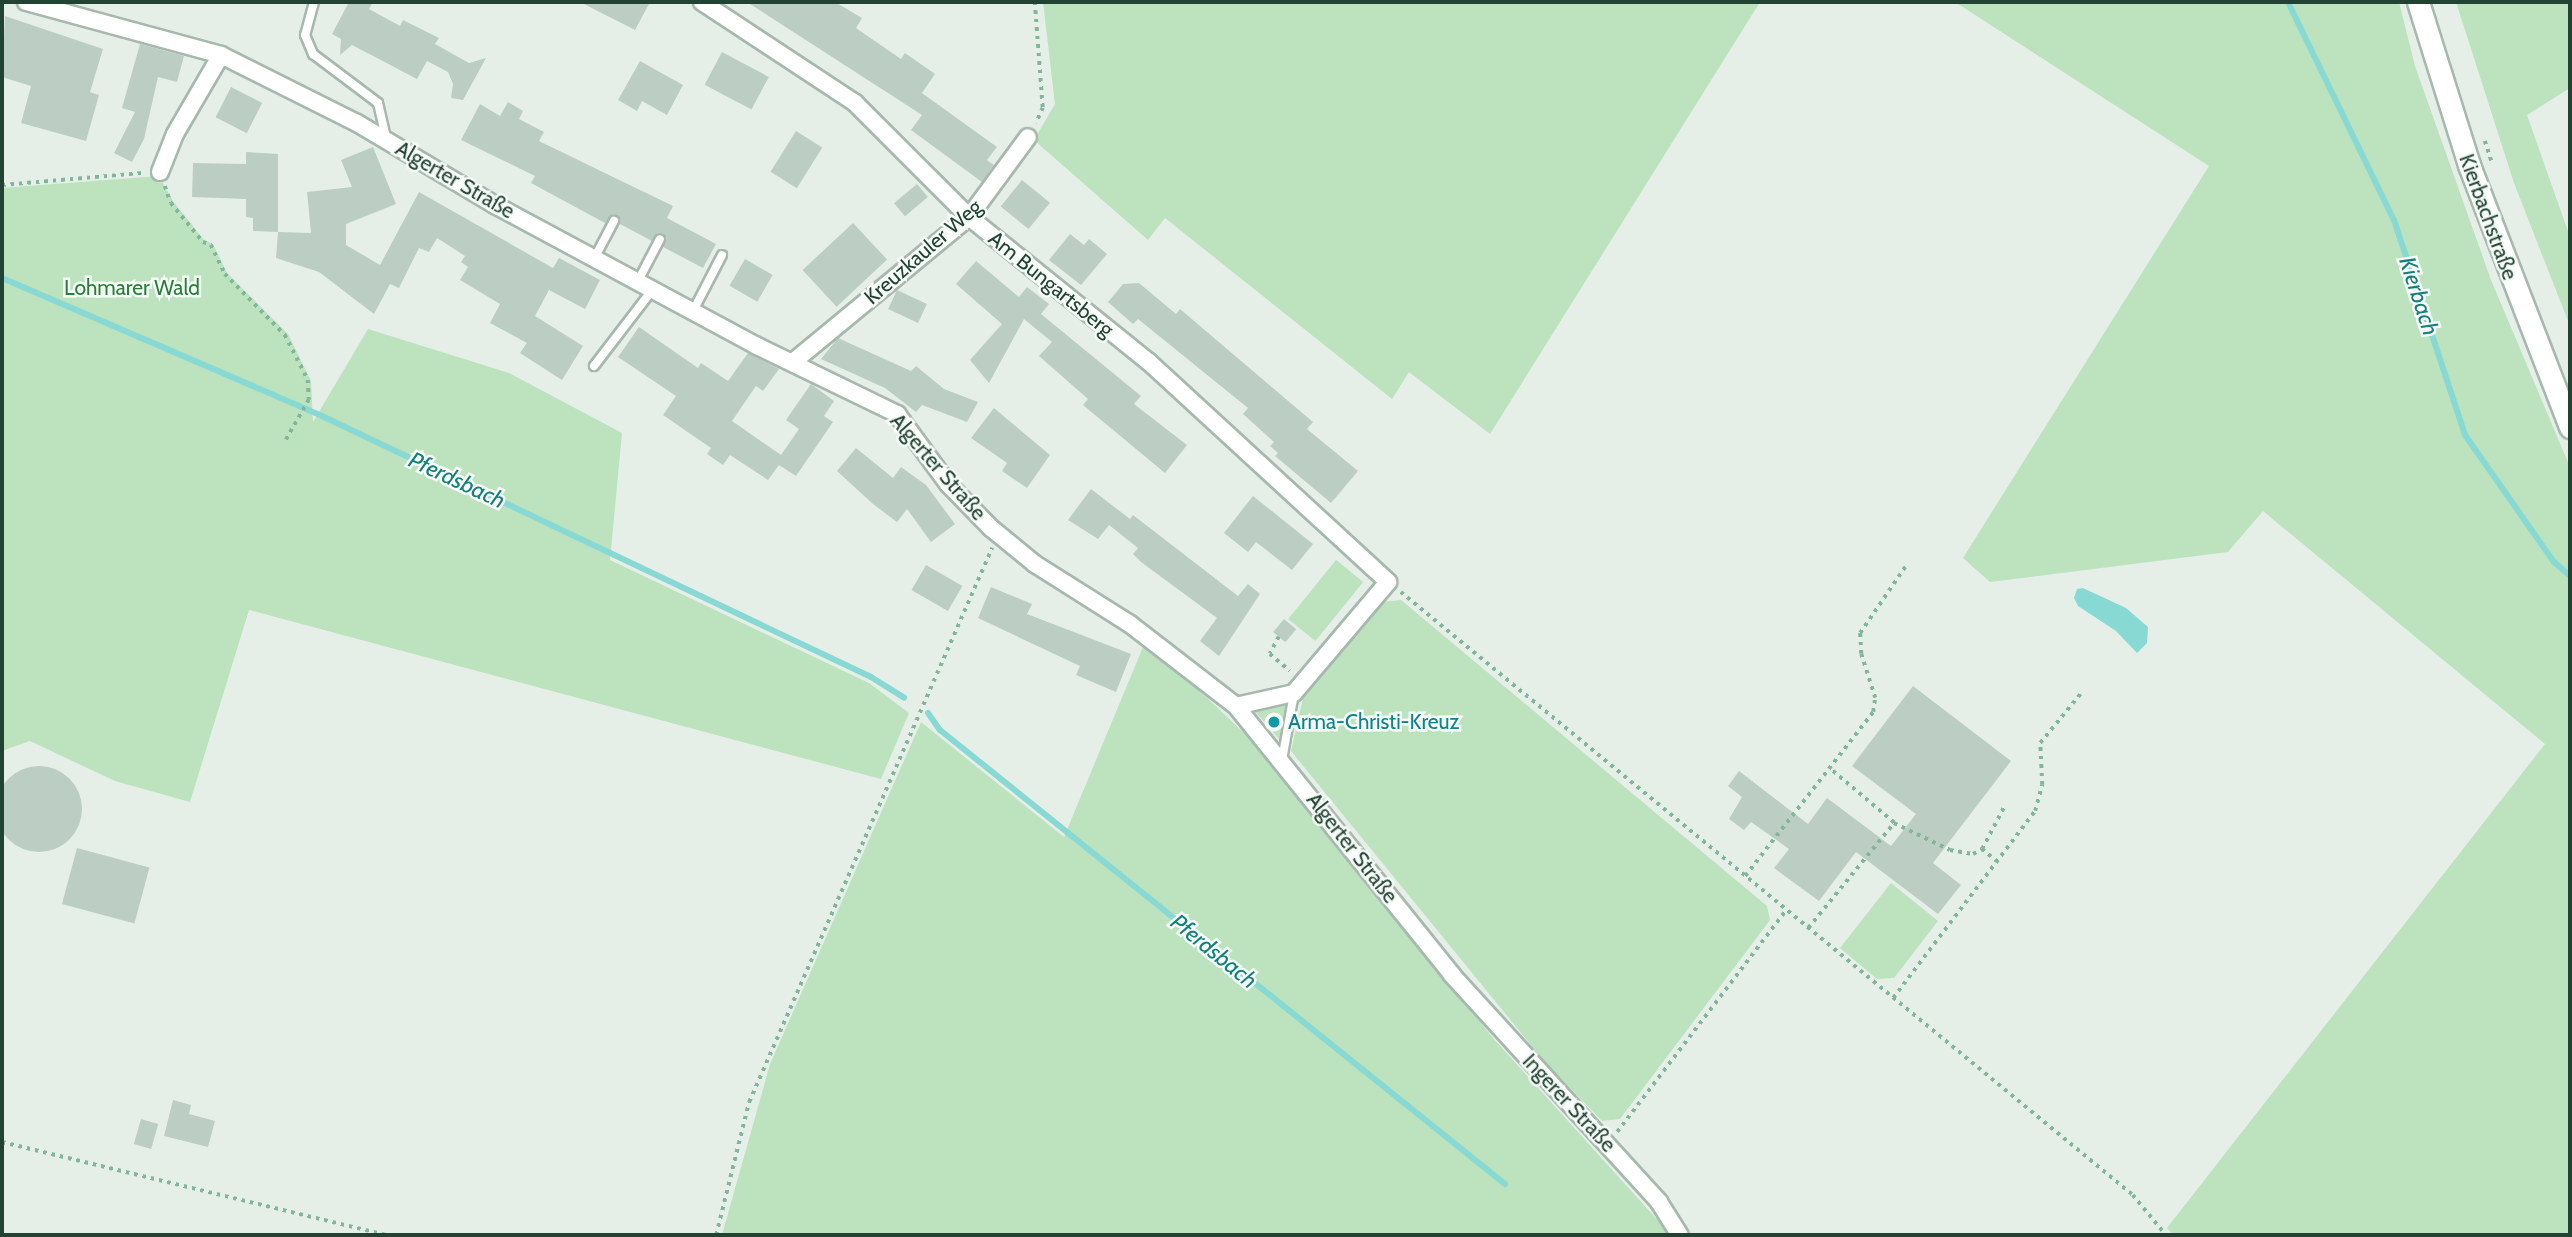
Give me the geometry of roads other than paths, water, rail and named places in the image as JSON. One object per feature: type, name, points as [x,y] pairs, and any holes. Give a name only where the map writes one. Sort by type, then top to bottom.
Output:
[{"type":"street","name":"Algerter Straße","points":[[26,2],[220,55],[388,141],[495,205],[694,311],[897,414],[948,484],[998,534],[1035,564],[1130,624],[1236,706],[1452,975]]},
{"type":"street","name":"Am Bungartsberg","points":[[702,2],[855,103],[969,217],[1149,362],[1388,582],[1294,693]]},
{"type":"street","name":"Kierbachstraße","points":[[2418,2],[2456,128],[2570,427]]},
{"type":"street","points":[[160,172],[175,134],[220,55]]},
{"type":"street","name":"Kreuzkauler Weg","points":[[793,362],[969,217],[1028,137]]},
{"type":"street","points":[[1236,706],[1294,693]]},
{"type":"street","name":"Ingerer Straße","points":[[1452,975],[1659,1202],[1680,1235]]},
{"type":"lane","name":"Algerter Straße","points":[[314,2],[305,35],[313,54],[378,103],[388,141]]},
{"type":"lane","points":[[595,257],[614,221]]},
{"type":"lane","points":[[638,281],[660,239]]},
{"type":"lane","points":[[694,311],[722,255]]},
{"type":"lane","points":[[594,366],[653,289]]},
{"type":"lane","points":[[1282,760],[1294,693]]},
{"type":"water","points":[[2083,588],[2126,608],[2148,627],[2147,643],[2137,653],[2116,631],[2078,606],[2074,598],[2077,589]]},
{"type":"waterway","name":"Kierbach","points":[[2288,2],[2394,220],[2465,435],[2554,562],[2570,576]]},
{"type":"waterway","name":"Pferdsbach","points":[[2,278],[322,416],[871,677],[904,698]]},
{"type":"waterway","name":"Pferdsbach","points":[[928,713],[940,730],[1505,1184]]},
{"type":"place","name":"Arma-Christi-Kreuz","points":[[1274,722]]},
{"type":"park label","name":"Lohmarer Wald","points":[[132,288]]}]
